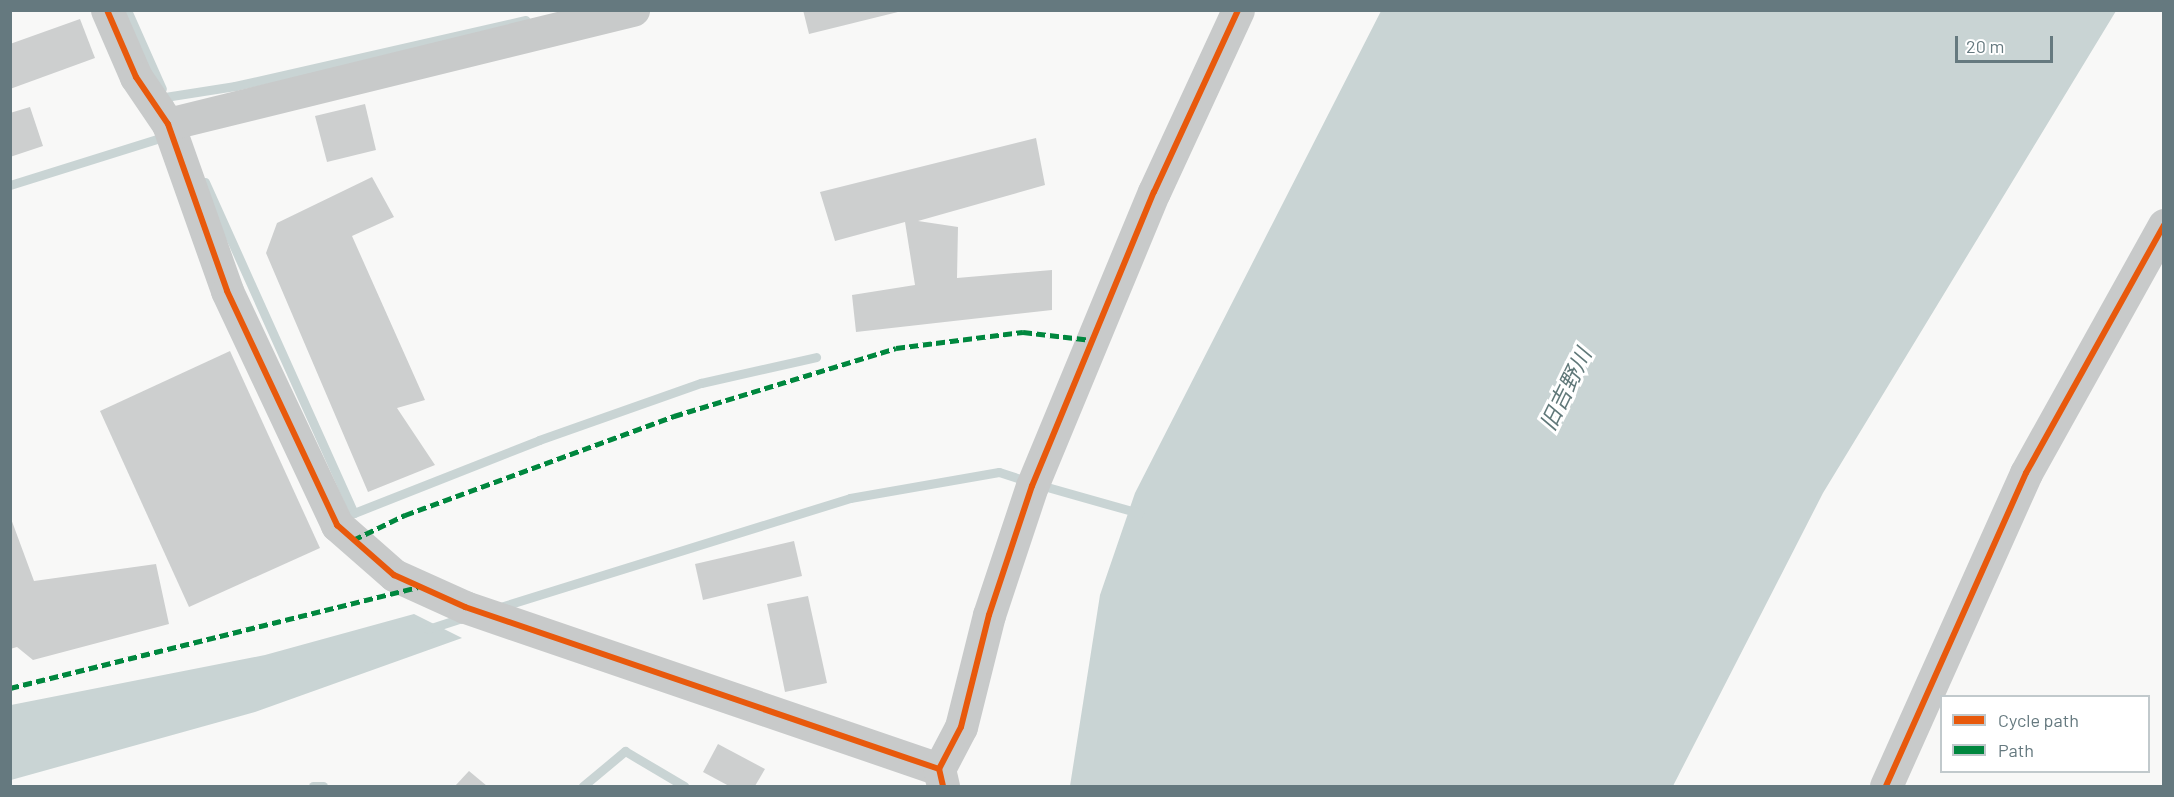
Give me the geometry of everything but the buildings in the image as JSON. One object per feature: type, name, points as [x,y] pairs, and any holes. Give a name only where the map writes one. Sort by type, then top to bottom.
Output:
[{"type":"street","points":[[107,10],[136,77],[168,124],[227,291],[337,525],[394,575],[465,607],[941,778],[961,727],[989,615],[1032,486],[1154,192],[1238,10]]},
{"type":"street","points":[[168,124],[633,10]]},
{"type":"street","points":[[1886,786],[2026,474],[2163,225]]},
{"type":"water","name":"旧吉野川","points":[[1381,11],[2116,11],[1823,493],[1673,786],[1070,786],[1100,595],[1135,493]]},
{"type":"water","points":[[414,614],[462,638],[255,712],[11,780],[11,705],[265,655]]},
{"type":"waterway","points":[[127,10],[162,89]]},
{"type":"waterway","points":[[169,104],[165,97],[235,86],[526,20]]},
{"type":"waterway","points":[[10,185],[166,136]]},
{"type":"waterway","points":[[205,182],[354,513],[539,440],[701,383],[816,357]]},
{"type":"waterway","points":[[497,608],[850,498],[999,472],[1027,481]]},
{"type":"waterway","points":[[1040,485],[1139,513]]},
{"type":"waterway","points":[[428,629],[466,617]]},
{"type":"waterway","points":[[583,786],[625,751],[684,786]]},
{"type":"waterway","points":[[313,786],[323,786]]},
{"type":"marked path","points":[[353,540],[405,515],[674,416],[896,348],[1023,332],[1092,340]]},
{"type":"marked path","points":[[10,688],[418,587]]},
{"type":"cycle path","points":[[107,10],[136,77],[168,124],[227,291],[337,525],[394,575],[465,607],[939,769]]},
{"type":"cycle path","points":[[943,786],[939,769],[961,727],[989,615],[1032,486],[1154,192],[1238,10]]},
{"type":"cycle path","points":[[1886,786],[2026,473],[2164,225]]}]
